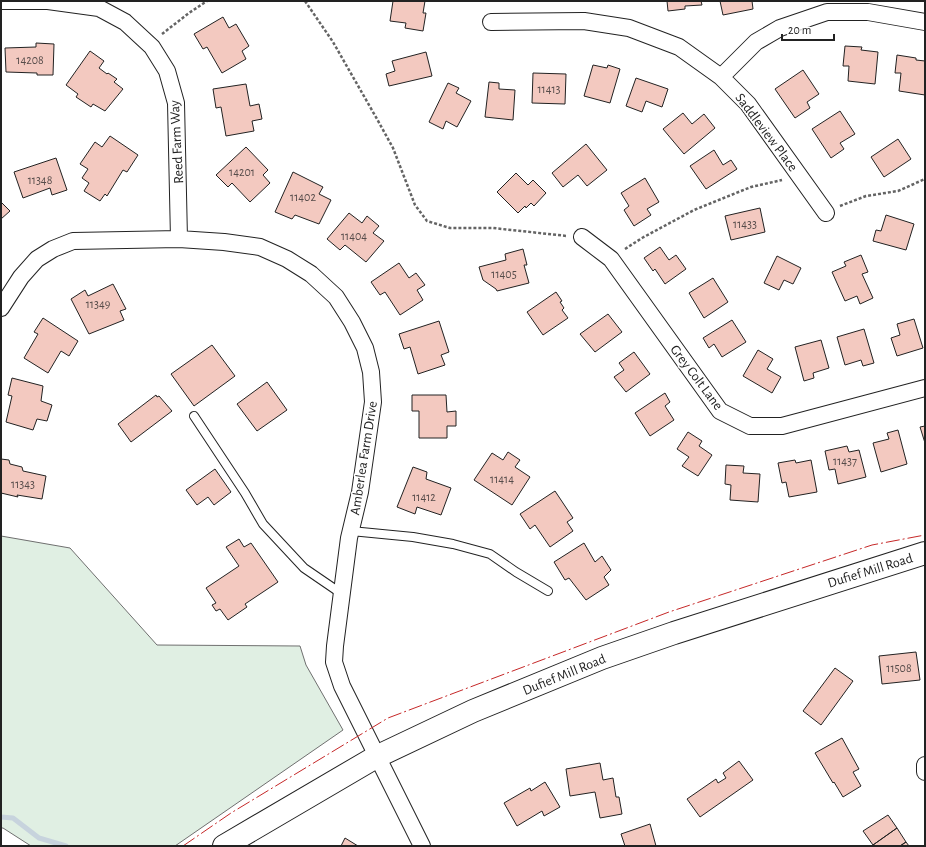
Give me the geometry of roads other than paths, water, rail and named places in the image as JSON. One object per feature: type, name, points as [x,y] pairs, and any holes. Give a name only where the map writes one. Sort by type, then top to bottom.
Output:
[{"type":"main road","name":"Dufief Mill Road","points":[[224,846],[376,757],[473,711],[602,658],[674,633],[925,553]]},
{"type":"street","name":"Reed Farm Way","points":[[1,1],[48,1],[99,8],[125,22],[149,45],[167,71],[176,103],[179,239]]},
{"type":"street","points":[[721,77],[756,42],[780,28],[827,12],[868,12],[925,22]]},
{"type":"street","name":"Saddleview Place","points":[[491,22],[584,21],[629,28],[679,47],[721,77],[748,104],[826,213]]},
{"type":"street","name":"Grey Colt Lane","points":[[582,237],[611,259],[720,411],[750,426],[782,426],[925,388]]},
{"type":"street","name":"Amberlea Farm Drive","points":[[1,308],[21,277],[37,259],[53,249],[73,241],[179,239],[224,242],[260,248],[287,259],[311,274],[336,297],[352,322],[365,348],[371,372],[373,402],[360,492],[351,530],[334,662],[342,686],[376,757],[422,846]]},
{"type":"street","points":[[925,765],[925,772]]},
{"type":"lane","points":[[194,416],[245,493],[263,524],[304,568],[342,594]]},
{"type":"lane","points":[[351,530],[413,537],[453,544],[490,554],[548,591]]},
{"type":"waterway","points":[[1,817],[13,818],[39,838],[66,846]]}]
